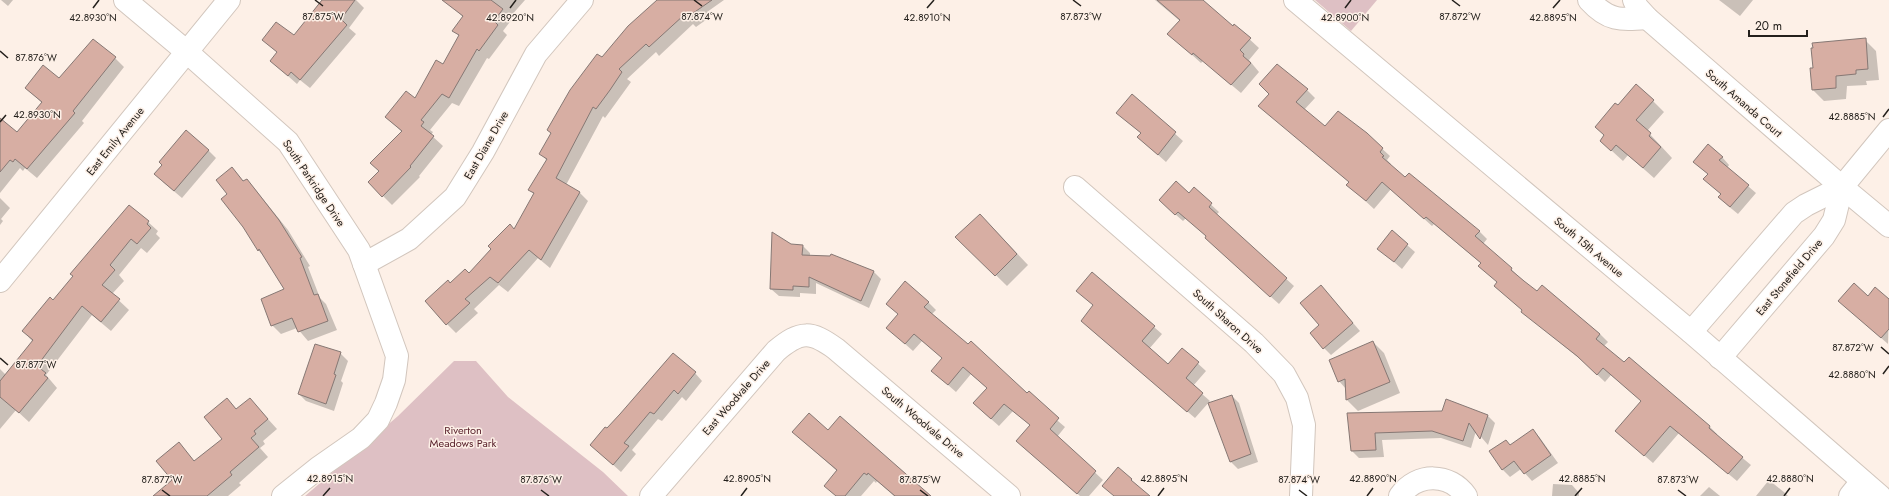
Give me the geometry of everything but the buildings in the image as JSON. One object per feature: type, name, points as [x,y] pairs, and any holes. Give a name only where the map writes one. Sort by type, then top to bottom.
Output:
[{"type":"street","name":"South Parkridge Drive","points":[[125,0],[187,52],[288,142],[359,250],[397,356],[394,380],[378,420],[361,438],[318,468],[283,496]]},
{"type":"street","name":"East Emily Avenue","points":[[0,281],[229,0]]},
{"type":"street","name":"East Diane Drive","points":[[364,264],[409,239],[455,197],[483,152],[536,54],[582,0]]},
{"type":"street","name":"South 15th Avenue","points":[[1295,0],[1691,332],[1856,489],[1880,496]]},
{"type":"street","points":[[1589,0],[1601,12],[1609,17],[1621,20],[1647,18]]},
{"type":"street","name":"South Amanda Court","points":[[1634,0],[1637,7],[1647,18],[1889,226]]},
{"type":"street","name":"East Stonefield Drive","points":[[1691,332],[1794,213],[1806,204],[1842,187],[1889,130]]},
{"type":"street","name":"South Sharon Drive","points":[[1075,187],[1254,343],[1284,374],[1297,398],[1304,425],[1301,496]]},
{"type":"street","name":"East Stonefield Drive","points":[[1720,358],[1824,236],[1834,220],[1842,187]]},
{"type":"street","name":"East Woodvale Drive","points":[[651,496],[776,351],[801,335],[821,338],[836,349]]},
{"type":"street","name":"South Woodvale Drive","points":[[836,349],[1009,496]]},
{"type":"street","points":[[1400,496],[1414,482],[1426,478],[1439,478],[1451,482],[1462,489],[1466,496]]},
{"type":"green space","points":[[1315,0],[1377,0],[1351,31]]},
{"type":"green space","name":"Riverton Meadows Park","points":[[454,361],[476,361],[508,397],[603,472],[628,496],[305,496],[398,416]]}]
